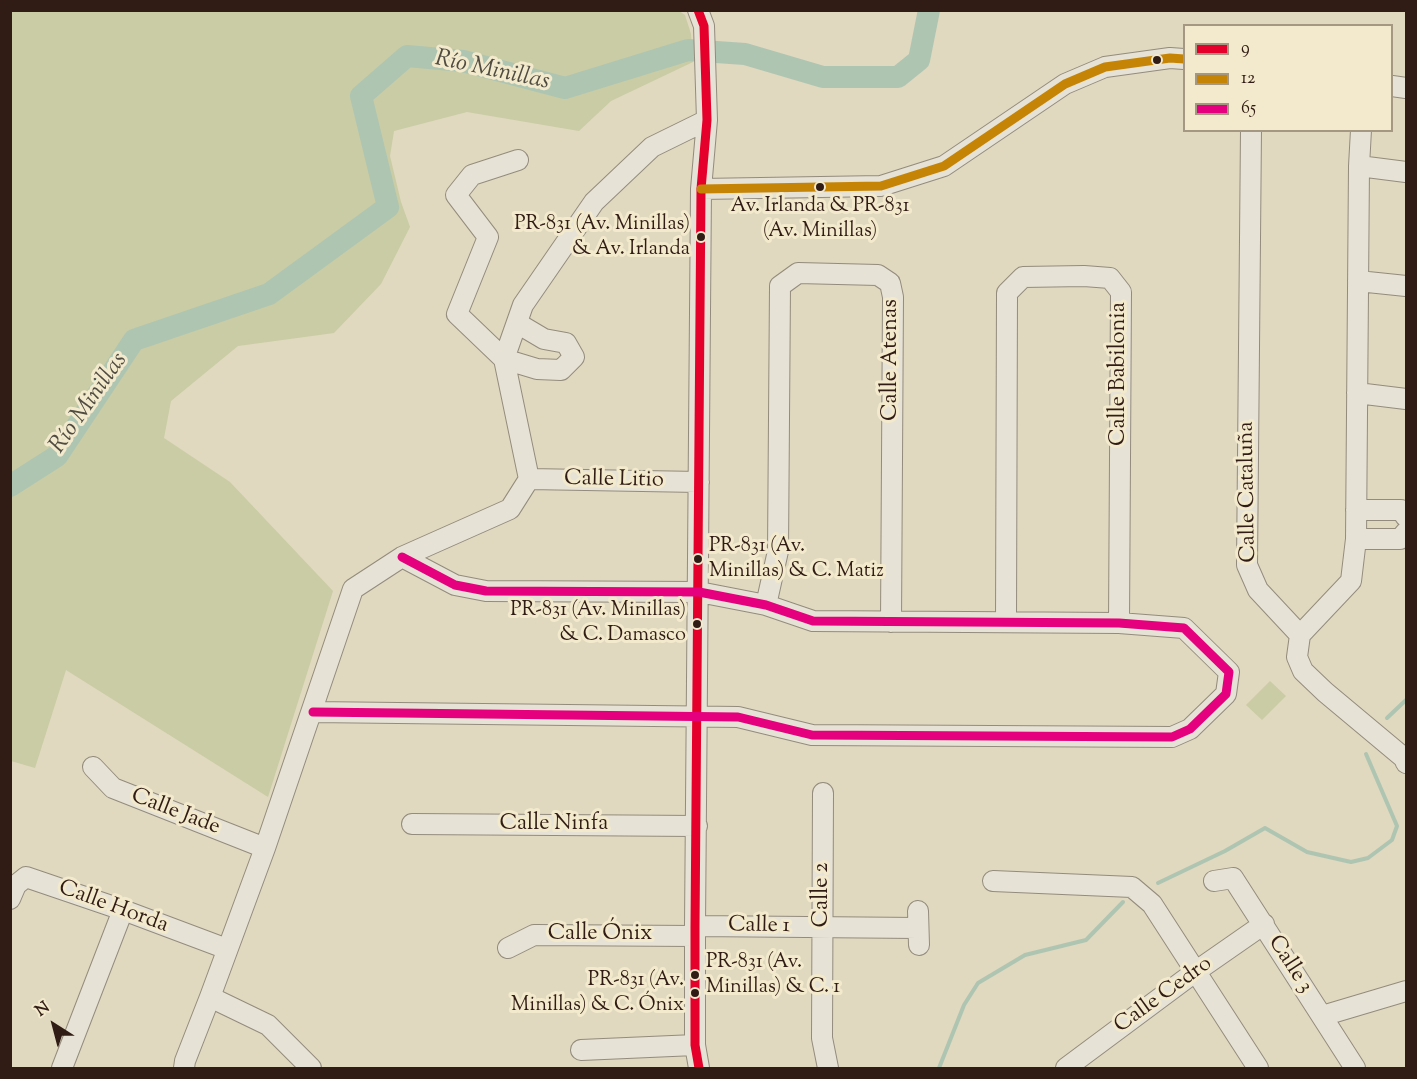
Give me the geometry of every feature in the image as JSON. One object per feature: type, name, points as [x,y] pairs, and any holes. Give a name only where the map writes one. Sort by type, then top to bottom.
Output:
[{"type":"street","points":[[699,1068],[695,1045],[695,931],[701,189],[707,120],[701,18]]},
{"type":"street","points":[[701,189],[881,186],[944,166],[1065,84],[1105,67],[1170,58],[1183,59]]},
{"type":"street","points":[[184,1068],[184,1061],[210,997],[313,712],[353,589],[402,557],[510,509],[529,479],[504,358],[523,305],[594,202],[652,147],[707,120]]},
{"type":"street","name":"Calle Cataluña","points":[[1251,132],[1247,565],[1258,590],[1300,635]]},
{"type":"street","points":[[1361,132],[1356,539],[1351,581],[1300,635],[1297,657],[1303,671],[1407,763]]},
{"type":"street","points":[[517,322],[544,339],[566,343],[574,357],[561,370],[537,369],[504,358],[458,314],[488,237],[456,195],[472,175],[518,159]]},
{"type":"street","points":[[1359,166],[1407,172]]},
{"type":"street","name":"Calle Atenas","points":[[766,605],[778,551],[780,286],[798,273],[878,275],[890,284],[893,297],[891,622]]},
{"type":"street","name":"Calle Babilonia","points":[[1006,622],[1007,293],[1023,277],[1084,276],[1110,278],[1121,292],[1119,623]]},
{"type":"street","points":[[1358,281],[1407,286]]},
{"type":"street","points":[[1357,393],[1407,399]]},
{"type":"street","name":"Calle Litio","points":[[529,479],[699,482]]},
{"type":"street","points":[[1356,510],[1401,510],[1407,517]]},
{"type":"street","points":[[1356,539],[1400,539],[1407,532]]},
{"type":"street","points":[[313,712],[698,715],[738,717],[812,735],[1172,737],[1190,729],[1226,694],[1229,672],[1184,628],[1119,623],[813,621],[766,605],[699,592],[486,591],[456,585],[402,557]]},
{"type":"street","name":"Calle Jade","points":[[93,767],[113,788],[265,848]]},
{"type":"street","name":"Calle 2","points":[[823,793],[822,1038],[828,1068]]},
{"type":"street","name":"Calle Ninfa","points":[[412,824],[697,826]]},
{"type":"street","name":"Calle Horda","points":[[10,899],[16,885],[26,877],[227,949]]},
{"type":"street","name":"Calle 3","points":[[1214,881],[1233,878],[1355,1068]]},
{"type":"street","points":[[993,882],[1132,887],[1152,904],[1256,1067]]},
{"type":"street","points":[[62,1068],[123,910]]},
{"type":"street","name":"Calle Cedro","points":[[1066,1068],[1264,924]]},
{"type":"street","name":"Calle 1","points":[[695,931],[918,928]]},
{"type":"street","name":"Calle Ónix","points":[[508,948],[534,935],[695,931]]},
{"type":"street","points":[[1322,1016],[1407,992]]},
{"type":"street","points":[[210,997],[268,1025],[311,1068]]},
{"type":"street","points":[[581,1050],[695,1045]]},
{"type":"green space","points":[[11,11],[679,11],[685,15],[691,34],[693,62],[611,101],[579,131],[467,112],[394,131],[390,156],[401,202],[410,227],[381,284],[334,333],[238,346],[171,401],[164,438],[230,482],[333,591],[268,797],[66,670],[35,768],[11,761]]},
{"type":"green space","points":[[1270,681],[1286,696],[1262,720],[1246,705]]},
{"type":"waterway","name":"Río Minillas","points":[[10,486],[57,456],[134,340],[269,294],[388,207],[361,96],[407,56],[463,61],[565,88],[688,50],[745,54],[823,77],[898,77],[919,60],[929,10]]},
{"type":"waterway","points":[[1387,718],[1406,700]]},
{"type":"waterway","points":[[1158,883],[1225,851],[1265,828],[1307,852],[1351,862],[1368,858],[1392,840],[1397,826],[1366,754]]},
{"type":"waterway","points":[[939,1068],[964,1005],[978,983],[1025,955],[1086,940],[1123,902]]},
{"type":"transit line","name":"9","points":[[698,10],[704,26],[707,120],[701,189],[695,926],[695,1045],[699,1068]]},
{"type":"transit line","name":"12","points":[[701,189],[881,186],[944,166],[1065,84],[1105,67],[1170,58],[1183,59]]},
{"type":"transit line","name":"65","points":[[313,712],[738,717],[812,735],[1172,737],[1190,729],[1226,694],[1229,672],[1184,628],[1119,623],[813,621],[766,605],[699,592],[486,591],[455,585],[402,557]]},
{"type":"place","name":"Av. Irlanda & PR-831 (Av. Minillas)","points":[[820,187]]},
{"type":"place","name":"PR-831 (Av. Minillas) & Av. Irlanda","points":[[701,237]]},
{"type":"place","name":"PR-831 (Av. Minillas) & C. Matiz","points":[[698,559]]},
{"type":"place","name":"PR-831 (Av. Minillas) & C. Damasco","points":[[697,624]]},
{"type":"place","name":"PR-831 (Av. Minillas) & C. 1","points":[[695,975]]},
{"type":"place","name":"PR-831 (Av. Minillas) & C. Ónix","points":[[695,993]]}]
